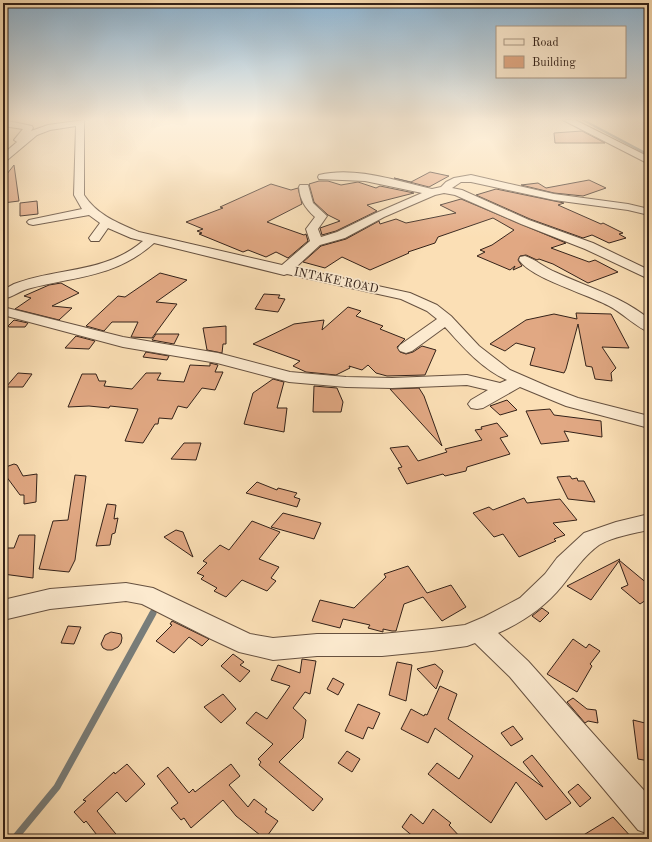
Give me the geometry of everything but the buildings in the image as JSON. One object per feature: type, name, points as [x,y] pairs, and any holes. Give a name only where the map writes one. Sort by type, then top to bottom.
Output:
[{"type":"street","name":"INTAKE ROAD","points":[[79,159],[79,195],[86,207],[107,222],[135,235],[284,271],[405,296],[432,308],[446,318],[473,349],[504,373],[519,381],[572,402],[649,422]]},
{"type":"street","points":[[323,177],[351,176],[378,179],[438,191],[458,192],[525,222],[589,246],[649,274]]},
{"type":"street","points":[[284,271],[316,242],[346,233],[380,215],[438,191],[460,179],[467,178],[554,196],[628,207],[649,212]]},
{"type":"street","points":[[304,187],[304,195],[308,206],[321,216],[319,221],[312,229],[316,242]]},
{"type":"street","points":[[33,222],[92,212]]},
{"type":"street","points":[[95,238],[107,222]]},
{"type":"street","points":[[3,295],[25,285],[82,274],[118,264],[132,257],[152,239]]},
{"type":"street","points":[[525,260],[542,272],[614,302],[631,312],[649,327]]},
{"type":"street","points":[[3,312],[123,342],[218,358],[289,377],[392,383],[467,380],[502,389]]},
{"type":"street","points":[[406,348],[446,318]]},
{"type":"street","points":[[477,404],[519,381]]},
{"type":"street","points":[[3,610],[50,599],[126,592],[145,595],[248,644],[273,649],[317,645],[382,645],[424,641],[467,635],[494,624],[528,605],[553,580],[565,564],[592,539],[616,530],[649,522]]},
{"type":"street","points":[[479,630],[519,669],[649,820]]},
{"type":"waterway","points":[[152,614],[157,605]]},
{"type":"waterway","points":[[14,839],[57,787],[153,613]]}]
